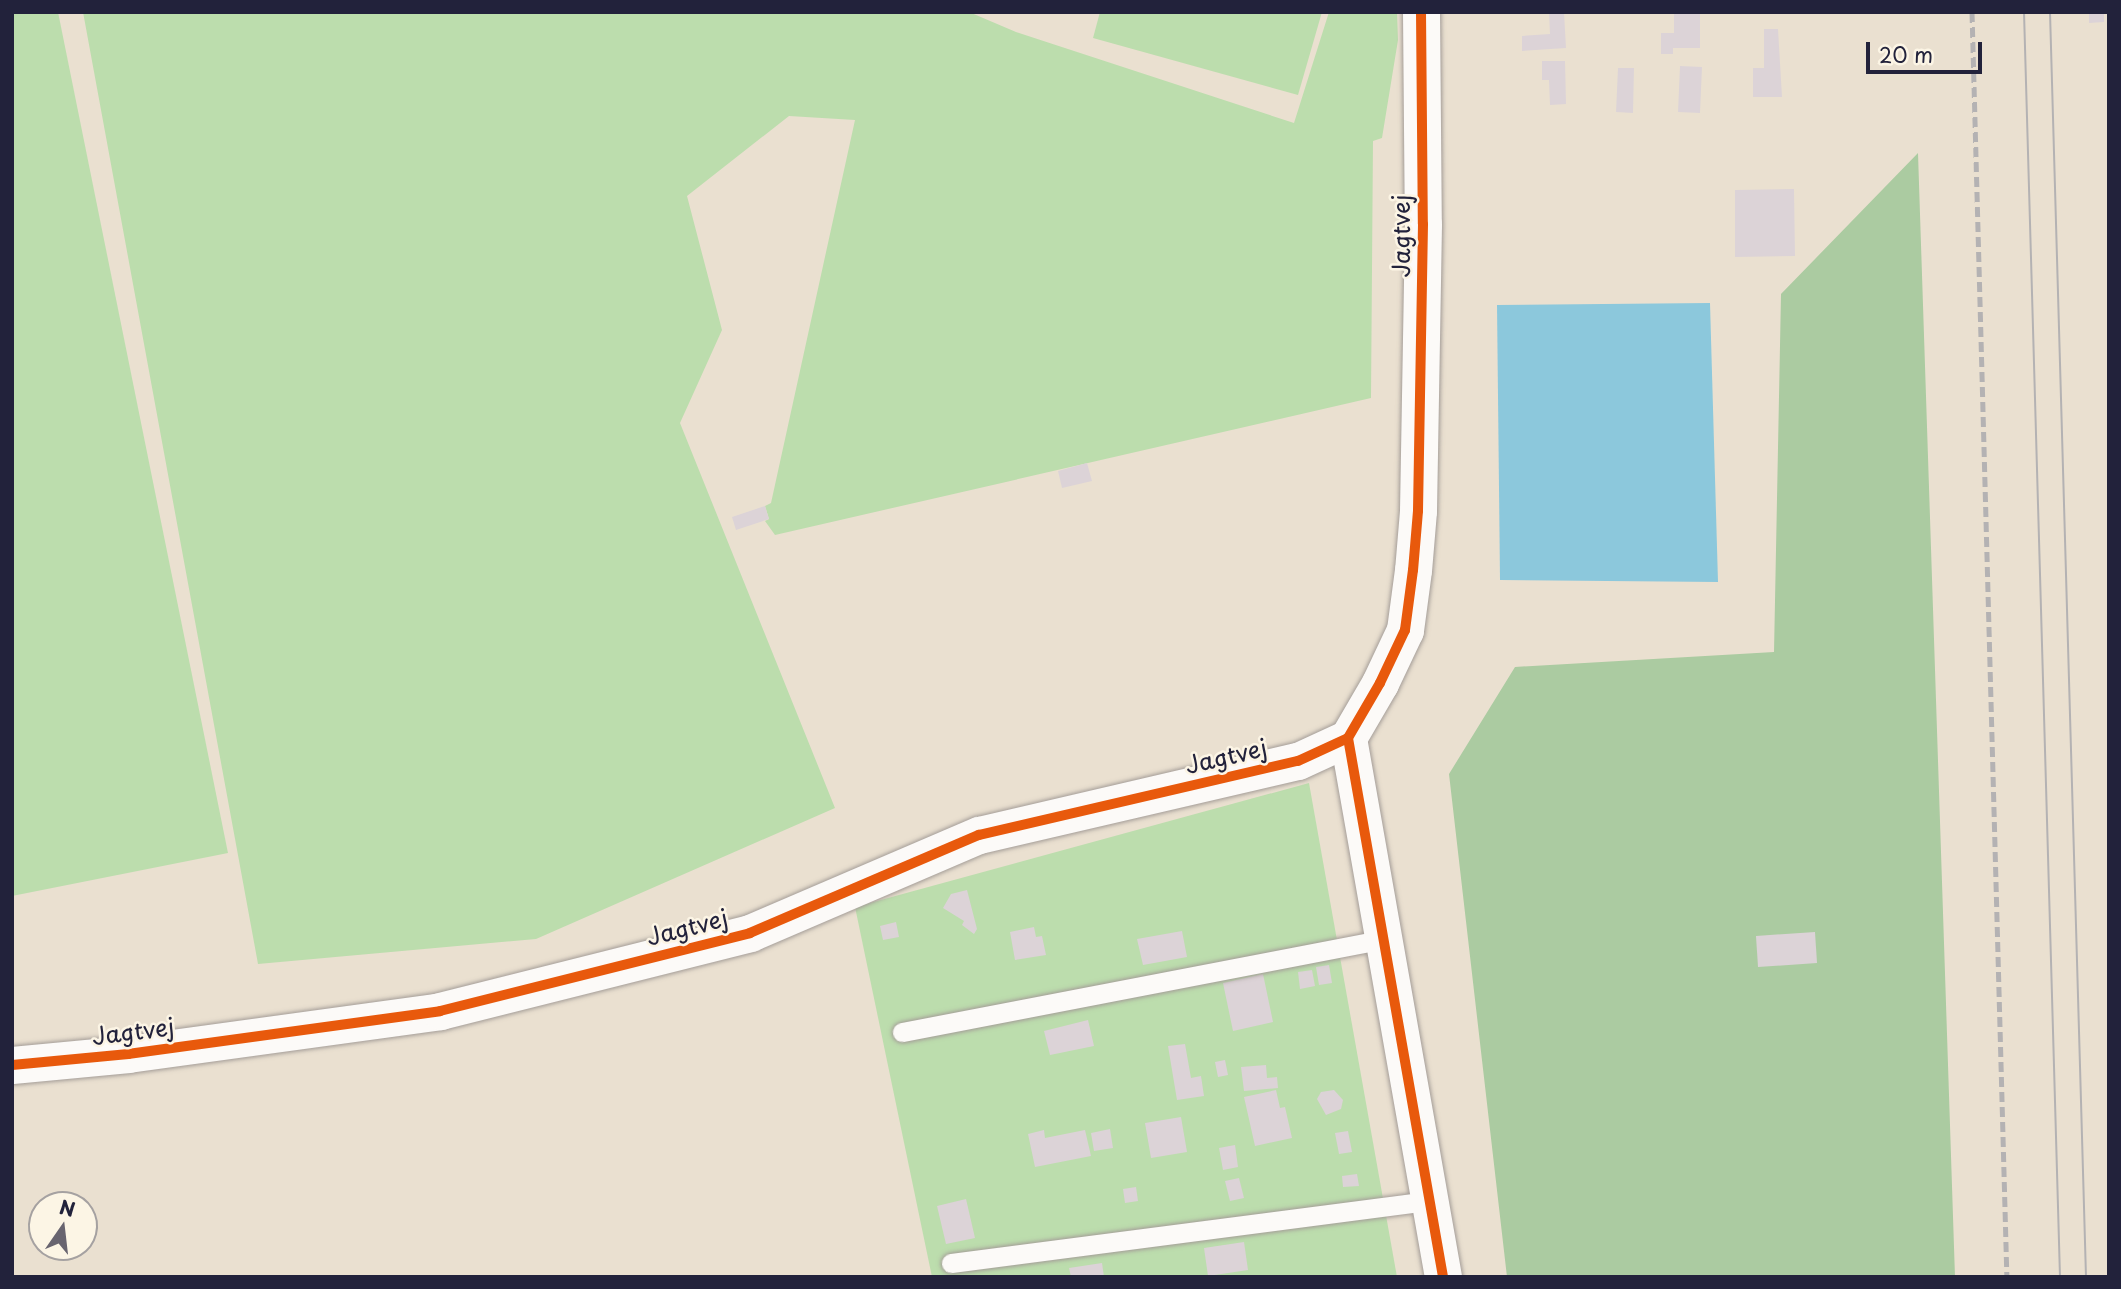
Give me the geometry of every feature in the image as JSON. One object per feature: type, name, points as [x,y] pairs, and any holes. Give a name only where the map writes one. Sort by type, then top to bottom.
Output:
[{"type":"street","name":"Jagtvej","points":[[12,1065],[128,1054],[440,1011],[750,933],[979,835],[1298,761],[1348,738],[1405,630],[1413,570],[1418,510],[1423,251],[1421,12]]},
{"type":"street","points":[[1348,738],[1381,940],[1443,1277]]},
{"type":"lane","points":[[902,1032],[1381,940]]},
{"type":"lane","points":[[951,1263],[1429,1201]]},
{"type":"green space","points":[[12,12],[58,12],[228,853],[12,896]]},
{"type":"green space","points":[[83,12],[969,12],[1016,32],[1294,123],[1329,12],[1397,12],[1398,40],[1382,138],[1373,141],[1371,398],[775,535],[765,521],[769,519],[765,506],[771,503],[855,120],[789,116],[687,196],[722,330],[680,423],[835,808],[536,939],[258,964]]},
{"type":"green space","points":[[1100,12],[1322,12],[1298,95],[1093,38]]},
{"type":"green space","points":[[1918,153],[1955,1277],[1507,1277],[1449,774],[1515,667],[1774,652],[1781,294]]},
{"type":"green space","points":[[1309,783],[1397,1277],[932,1277],[855,907]]},
{"type":"water","points":[[1710,303],[1718,582],[1500,580],[1497,305]]},
{"type":"building","points":[[1549,12],[1564,12],[1566,48],[1522,51],[1522,36],[1550,34]]},
{"type":"building","points":[[1674,12],[1700,12],[1700,48],[1673,48],[1673,54],[1661,54],[1661,33],[1674,33]]},
{"type":"building","points":[[2089,12],[2104,12],[2104,22],[2089,23]]},
{"type":"building","points":[[1764,29],[1778,29],[1782,97],[1753,97],[1753,68],[1764,68]]},
{"type":"building","points":[[1542,61],[1565,61],[1566,104],[1550,105],[1549,80],[1542,80]]},
{"type":"building","points":[[1680,66],[1702,67],[1700,113],[1678,112]]},
{"type":"building","points":[[1618,68],[1634,68],[1633,113],[1616,112]]},
{"type":"building","points":[[1794,189],[1795,256],[1735,257],[1735,190]]},
{"type":"building","points":[[1087,463],[1092,481],[1062,488],[1058,471]]},
{"type":"building","points":[[765,506],[769,519],[736,530],[732,517]]},
{"type":"building","points":[[967,890],[977,929],[974,934],[962,925],[964,921],[943,908],[951,894]]},
{"type":"building","points":[[896,922],[899,937],[883,940],[880,926]]},
{"type":"building","points":[[1034,927],[1036,937],[1042,936],[1046,955],[1015,960],[1010,932]]},
{"type":"building","points":[[1182,931],[1187,957],[1143,965],[1137,939]]},
{"type":"building","points":[[1815,932],[1817,963],[1758,967],[1756,936]]},
{"type":"building","points":[[1329,965],[1332,983],[1319,985],[1316,967]]},
{"type":"building","points":[[1312,970],[1315,986],[1300,989],[1298,972]]},
{"type":"building","points":[[1263,974],[1273,1022],[1233,1031],[1223,983]]},
{"type":"building","points":[[1088,1020],[1094,1046],[1050,1055],[1044,1031]]},
{"type":"building","points":[[1185,1044],[1191,1078],[1201,1076],[1204,1096],[1177,1100],[1168,1046]]},
{"type":"building","points":[[1225,1060],[1228,1075],[1218,1077],[1215,1062]]},
{"type":"building","points":[[1266,1065],[1267,1078],[1277,1077],[1278,1088],[1244,1091],[1241,1067]]},
{"type":"building","points":[[1276,1090],[1280,1108],[1285,1107],[1292,1138],[1255,1146],[1244,1097]]},
{"type":"building","points":[[1334,1090],[1343,1100],[1341,1109],[1326,1115],[1317,1099],[1321,1092]]},
{"type":"building","points":[[1181,1117],[1187,1152],[1151,1158],[1145,1123]]},
{"type":"building","points":[[1110,1129],[1113,1148],[1094,1151],[1091,1133]]},
{"type":"building","points":[[1044,1130],[1045,1138],[1085,1130],[1091,1156],[1035,1167],[1028,1134]]},
{"type":"building","points":[[1348,1131],[1352,1152],[1339,1154],[1335,1133]]},
{"type":"building","points":[[1235,1145],[1238,1167],[1223,1170],[1219,1148]]},
{"type":"building","points":[[1357,1174],[1359,1186],[1343,1187],[1342,1176]]},
{"type":"building","points":[[1239,1178],[1244,1198],[1230,1201],[1225,1181]]},
{"type":"building","points":[[1136,1187],[1138,1201],[1125,1203],[1123,1189]]},
{"type":"building","points":[[966,1199],[975,1238],[946,1244],[937,1206]]},
{"type":"building","points":[[1244,1242],[1248,1270],[1208,1276],[1204,1248]]},
{"type":"building","points":[[1102,1263],[1104,1277],[1071,1277],[1069,1268]]},
{"type":"tram line","points":[[2024,12],[2060,1277]]},
{"type":"tram line","points":[[2050,12],[2086,1277]]},
{"type":"railway","points":[[1972,12],[2007,1277]]},
{"type":"cycle path","points":[[1421,12],[1423,224],[1418,511],[1413,570],[1405,630],[1380,683],[1348,738],[1443,1277]]},
{"type":"cycle path","points":[[12,1065],[128,1054],[440,1011],[750,933],[979,835],[1298,761],[1348,738]]}]
